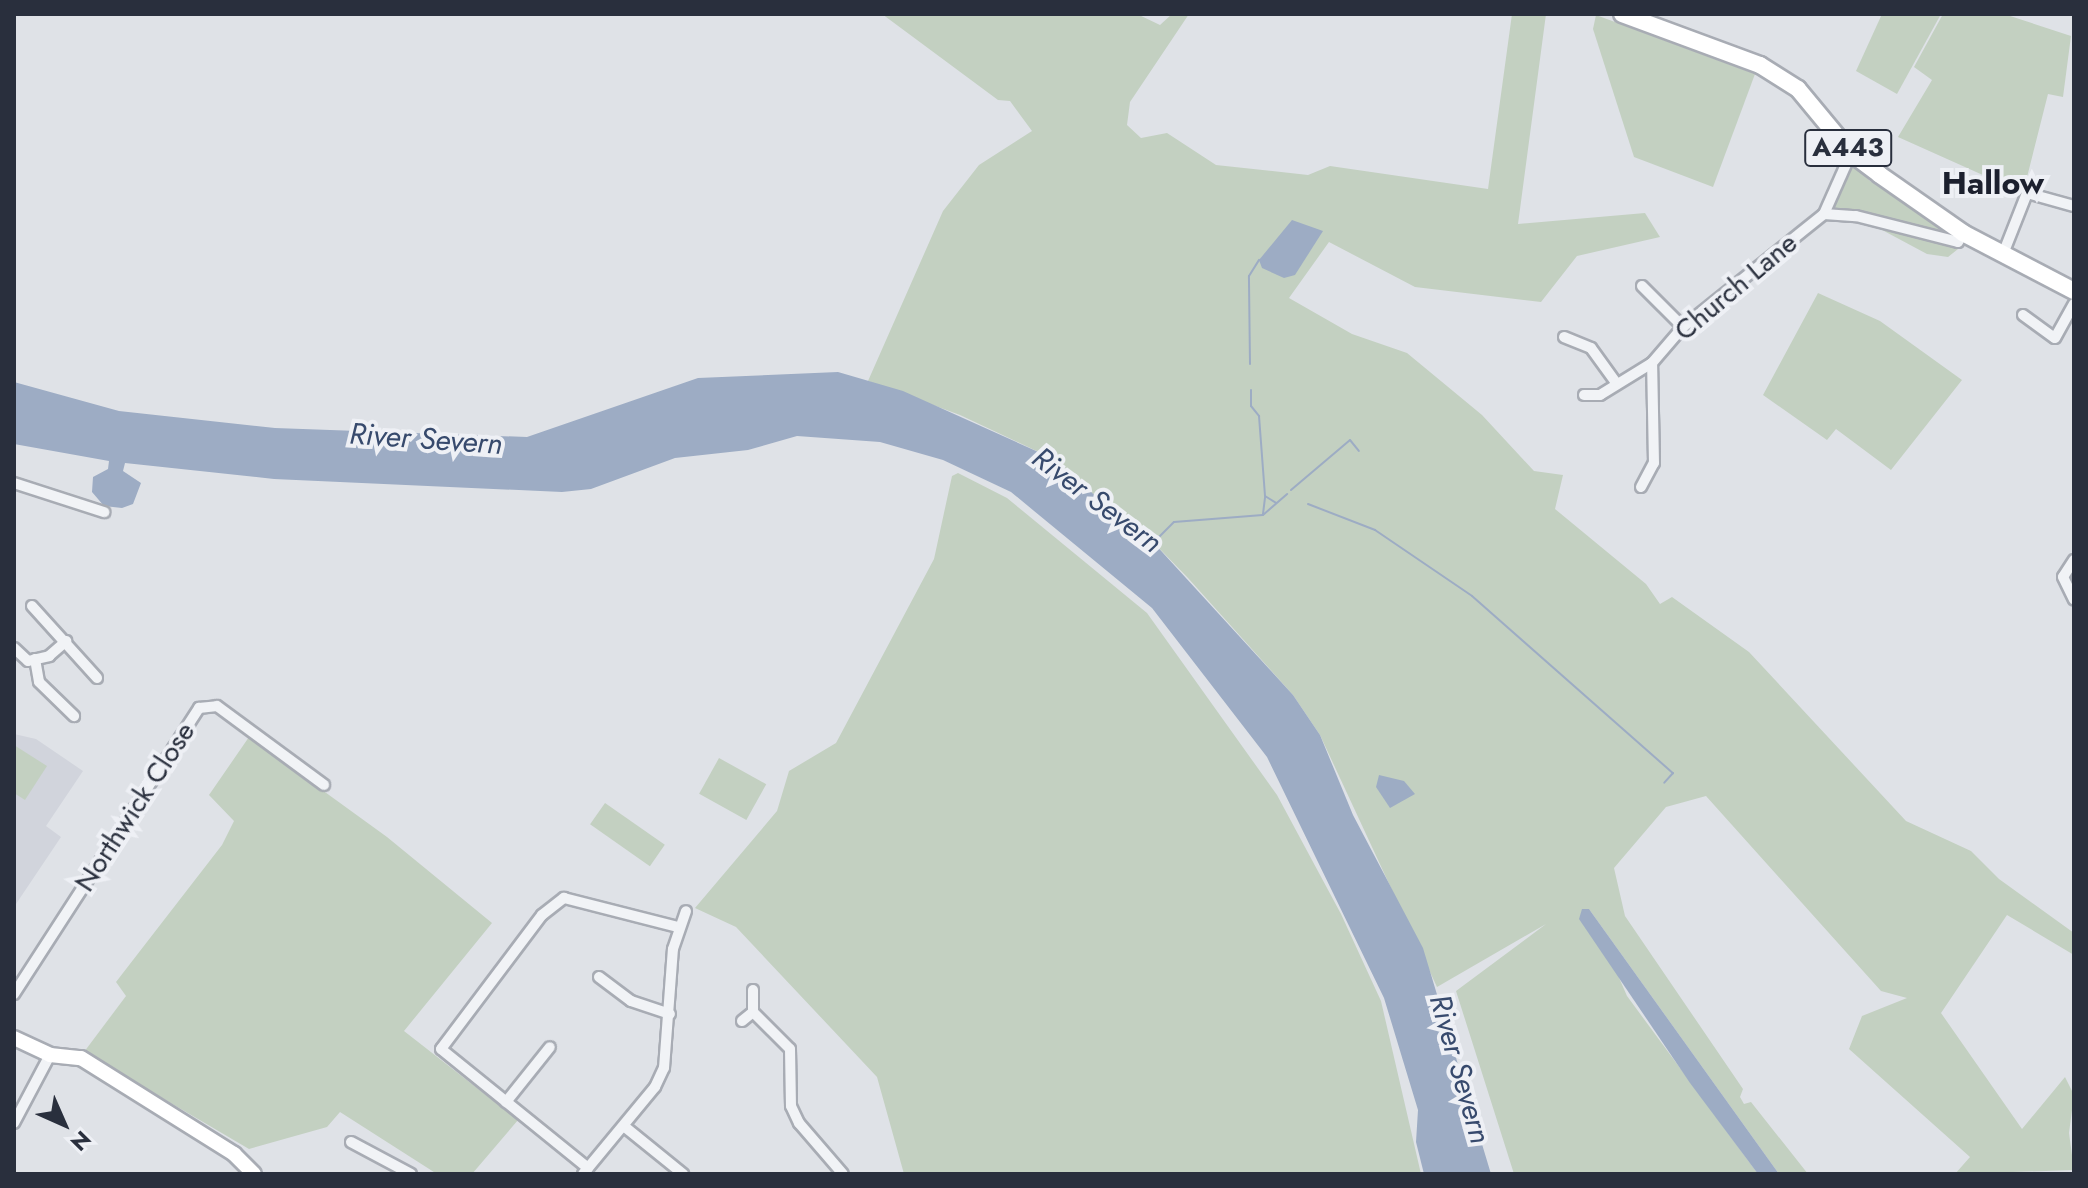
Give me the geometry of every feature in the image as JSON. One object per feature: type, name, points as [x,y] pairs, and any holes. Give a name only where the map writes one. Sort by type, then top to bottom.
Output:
[{"type":"main road","name":"A443","points":[[1622,14],[1760,65],[1798,89],[1851,153],[1963,233],[2074,291]]},
{"type":"street","name":"Church Lane","points":[[1584,395],[1600,395],[1652,363],[1683,327],[1824,214],[1851,153]]},
{"type":"street","points":[[2003,254],[2027,193],[2074,206]]},
{"type":"street","name":"Church Lane","points":[[1824,214],[1856,216],[1958,242],[1963,233]]},
{"type":"street","points":[[1642,286],[1683,327]]},
{"type":"street","points":[[2023,315],[2055,338],[2074,304]]},
{"type":"street","points":[[1564,337],[1591,348],[1617,384]]},
{"type":"street","name":"Church Lane","points":[[1641,487],[1654,463],[1652,363]]},
{"type":"street","points":[[14,483],[104,512]]},
{"type":"street","points":[[2074,560],[2063,577],[2074,600]]},
{"type":"street","points":[[32,606],[97,678]]},
{"type":"street","points":[[14,648],[28,661],[66,641]]},
{"type":"street","points":[[35,659],[39,682],[74,716]]},
{"type":"street","name":"Northwick Close","points":[[14,994],[199,708],[217,706],[324,785]]},
{"type":"street","points":[[678,927],[564,898],[542,915],[441,1049],[586,1171],[625,1127],[664,1068],[678,927],[686,911]]},
{"type":"street","points":[[599,977],[631,1001],[670,1014]]},
{"type":"street","points":[[753,990],[753,1012]]},
{"type":"street","points":[[742,1021],[753,1012]]},
{"type":"street","points":[[753,1012],[771,1024],[790,1049],[791,1106],[799,1123],[843,1174]]},
{"type":"street","points":[[14,1038],[50,1055],[81,1058],[234,1154],[254,1174]]},
{"type":"street","points":[[506,1102],[550,1047]]},
{"type":"street","points":[[14,1123],[50,1055]]},
{"type":"street","points":[[625,1127],[683,1174]]},
{"type":"street","points":[[351,1142],[411,1174]]},
{"type":"shaded area","points":[[14,734],[36,739],[83,771],[46,826],[61,837],[14,907]]},
{"type":"green space","points":[[882,14],[1137,14],[1160,25],[1172,14],[1189,14],[1130,102],[1127,125],[1141,138],[1167,133],[1216,165],[1308,175],[1330,166],[1488,189],[1512,14],[1546,14],[1518,224],[1645,213],[1660,237],[1577,256],[1541,302],[1415,287],[1329,242],[1289,298],[1352,334],[1407,353],[1482,415],[1534,471],[1563,475],[1555,509],[1646,584],[1660,604],[1672,597],[1749,652],[1906,821],[1971,851],[1999,879],[2074,933],[2074,955],[2007,915],[1941,1013],[2022,1129],[2065,1077],[2074,1095],[2069,1133],[2074,1170],[1955,1174],[1970,1157],[1849,1049],[1862,1016],[1907,998],[1881,991],[1706,796],[1666,807],[1614,868],[1625,916],[1743,1089],[1740,1097],[1744,1104],[1751,1102],[1808,1174],[1779,1174],[1589,909],[1627,996],[1758,1174],[1514,1174],[1456,991],[1546,924],[1437,987],[1320,735],[1293,695],[1188,578],[1153,542],[1045,455],[960,415],[868,381],[943,211],[979,165],[1032,131],[1010,101],[998,100]]},
{"type":"green space","points":[[1882,14],[1941,14],[1897,94],[1856,71]]},
{"type":"green space","points":[[1943,14],[2004,14],[2071,36],[2063,97],[2048,94],[2023,193],[1898,137],[1932,80],[1914,67]]},
{"type":"green space","points":[[1596,15],[1755,74],[1713,187],[1634,157],[1593,29]]},
{"type":"green space","points":[[1851,161],[1870,181],[1953,232],[1963,245],[1948,257],[1927,254],[1856,216],[1824,214]]},
{"type":"green space","points":[[1818,293],[1880,321],[1962,380],[1891,470],[1836,429],[1827,440],[1763,395]]},
{"type":"green space","points":[[958,473],[1007,498],[1147,613],[1277,795],[1341,914],[1381,1001],[1421,1174],[904,1174],[877,1077],[736,927],[695,908],[777,811],[789,771],[836,743],[934,559],[952,476]]},
{"type":"green space","points":[[249,737],[387,837],[492,923],[404,1031],[518,1120],[472,1174],[437,1174],[340,1112],[327,1127],[249,1149],[84,1052],[126,996],[116,982],[222,845],[234,821],[209,795]]},
{"type":"green space","points":[[14,745],[47,766],[25,800],[14,793]]},
{"type":"green space","points":[[719,758],[766,784],[746,820],[699,794]]},
{"type":"green space","points":[[605,803],[665,845],[650,866],[590,824]]},
{"type":"water","points":[[1292,220],[1323,231],[1295,275],[1284,278],[1262,268],[1259,260]]},
{"type":"water","name":"River Severn","points":[[838,372],[903,391],[1045,455],[1153,542],[1293,695],[1320,735],[1353,815],[1423,948],[1491,1174],[1424,1174],[1416,1142],[1418,1110],[1384,998],[1267,757],[1152,608],[1011,492],[943,460],[880,442],[797,436],[748,450],[675,458],[591,489],[562,492],[274,479],[125,463],[123,471],[141,483],[133,504],[122,508],[104,506],[92,492],[93,477],[108,469],[109,461],[14,444],[14,382],[119,411],[275,428],[527,437],[698,378]]},
{"type":"water","points":[[1379,775],[1404,781],[1415,794],[1390,808],[1376,787]]},
{"type":"water","points":[[1582,909],[1589,909],[1779,1174],[1758,1174],[1690,1083],[1579,919]]},
{"type":"waterway","points":[[1250,364],[1249,276],[1259,260]]},
{"type":"waterway","points":[[1251,390],[1251,406],[1259,416],[1265,496],[1276,503]]},
{"type":"waterway","points":[[1291,490],[1350,440],[1359,451]]},
{"type":"waterway","name":"River Severn","points":[[1152,544],[1174,522],[1263,515],[1287,494]]},
{"type":"waterway","points":[[1263,514],[1265,497]]},
{"type":"waterway","points":[[1308,504],[1375,530],[1472,596],[1673,773],[1664,783]]},
{"type":"district","name":"Hallow","points":[[1993,183]]}]
